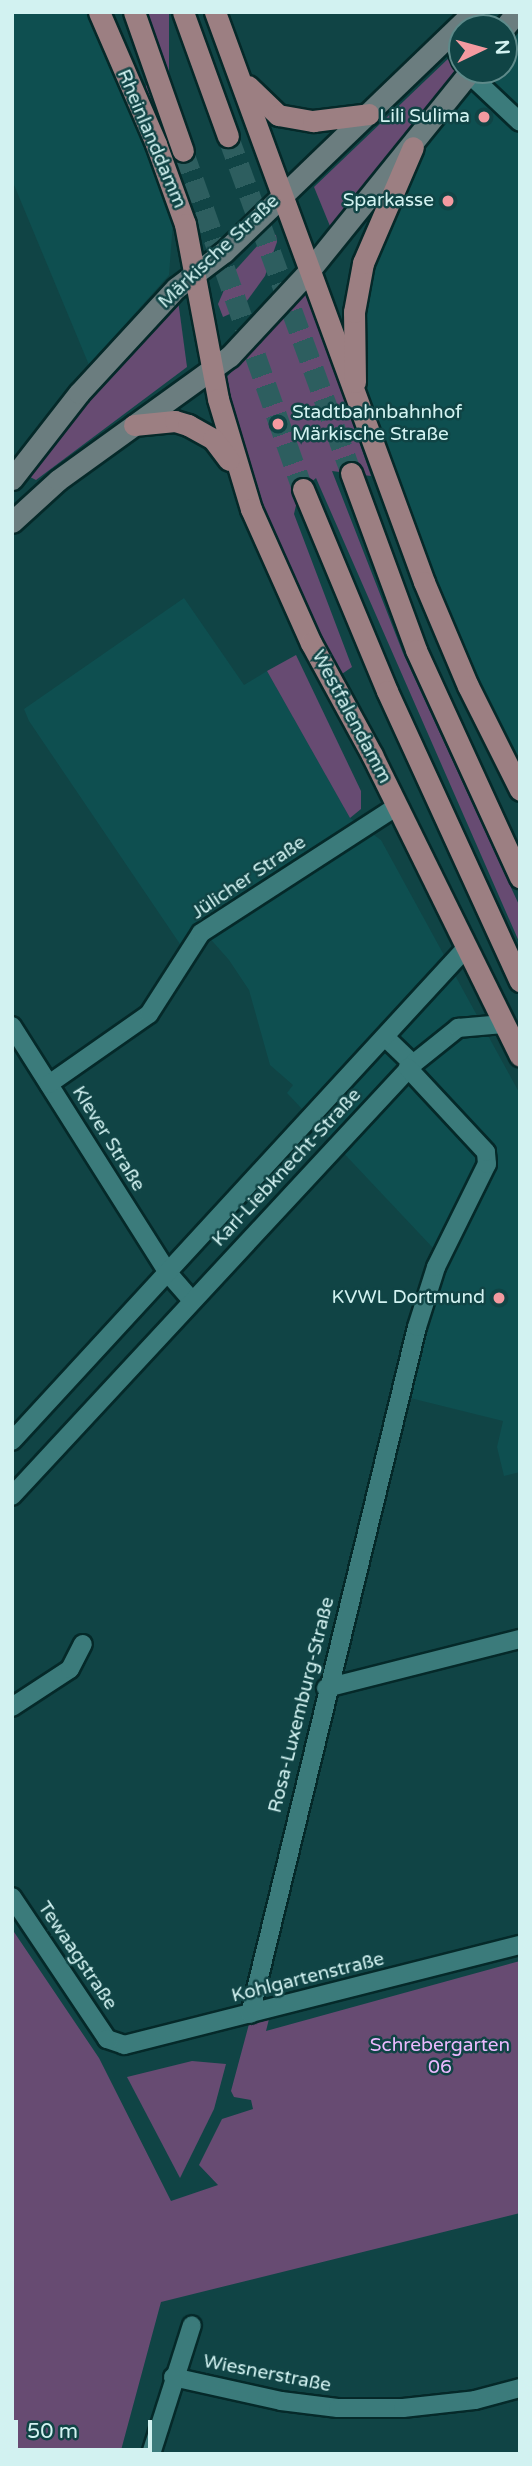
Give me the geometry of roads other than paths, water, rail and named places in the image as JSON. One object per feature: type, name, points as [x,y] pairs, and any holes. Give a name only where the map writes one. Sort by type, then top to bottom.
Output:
[{"type":"main road","name":"Rheinlanddamm","points":[[99,12],[161,156],[196,269],[211,366]]},
{"type":"main road","name":"Rheinlanddamm","points":[[134,12],[183,151]]},
{"type":"main road","points":[[183,12],[228,136]]},
{"type":"main road","points":[[215,12],[359,412],[452,651],[520,790]]},
{"type":"main road","name":"Märkische Straße","points":[[12,479],[79,393],[196,269],[224,252],[448,39]]},
{"type":"main road","points":[[229,49],[250,89],[278,116],[313,121],[369,114]]},
{"type":"main road","points":[[12,522],[28,503],[211,366],[230,356],[309,271],[413,147],[456,84]]},
{"type":"main road","points":[[359,412],[353,354],[356,295],[375,227],[413,147]]},
{"type":"main road","name":"Westfalendamm","points":[[211,366],[238,473],[306,632],[397,806],[520,1056]]},
{"type":"main road","points":[[134,425],[175,421],[203,431],[238,473]]},
{"type":"main road","points":[[351,472],[416,650],[520,877]]},
{"type":"main road","name":"Westfalendamm","points":[[303,489],[387,691],[520,981]]},
{"type":"street","points":[[483,84],[520,121]]},
{"type":"street","name":"Jülicher Straße","points":[[49,1084],[149,1014],[201,933],[397,806]]},
{"type":"street","name":"Karl-Liebknecht-Straße","points":[[12,1441],[465,948]]},
{"type":"street","name":"Karl-Liebknecht-Straße","points":[[12,1496],[411,1066],[458,1028],[503,1024]]},
{"type":"street","name":"Klever Straße","points":[[12,1026],[169,1273]]},
{"type":"street","points":[[385,1037],[411,1066]]},
{"type":"street","name":"Rosa-Luxemburg-Straße","points":[[250,2014],[396,1405],[436,1267],[487,1164],[486,1152],[411,1066]]},
{"type":"street","points":[[169,1273],[192,1301]]},
{"type":"street","points":[[327,1688],[520,1639]]},
{"type":"street","points":[[12,1707],[70,1669],[82,1644]]},
{"type":"street","name":"Tewaagstraße","points":[[12,1897],[107,2039]]},
{"type":"street","name":"Kohlgartenstraße","points":[[107,2039],[135,2044],[520,1945]]},
{"type":"street","points":[[151,2454],[173,2377],[192,2325]]},
{"type":"street","name":"Wiesnerstraße","points":[[173,2377],[281,2401],[338,2408],[403,2408],[475,2400],[520,2388]]},
{"type":"tunnel","points":[[228,136],[351,473]]},
{"type":"tunnel","points":[[183,151],[303,489]]},
{"type":"place","name":"Lili Sulima","points":[[484,117]]},
{"type":"place","name":"Sparkasse","points":[[448,201]]},
{"type":"place","name":"Stadtbahnbahnhof Märkische Straße","points":[[278,424]]},
{"type":"place","name":"KVWL Dortmund","points":[[499,1298]]},
{"type":"park label","name":"Schrebergarten 06","points":[[440,2057]]}]
